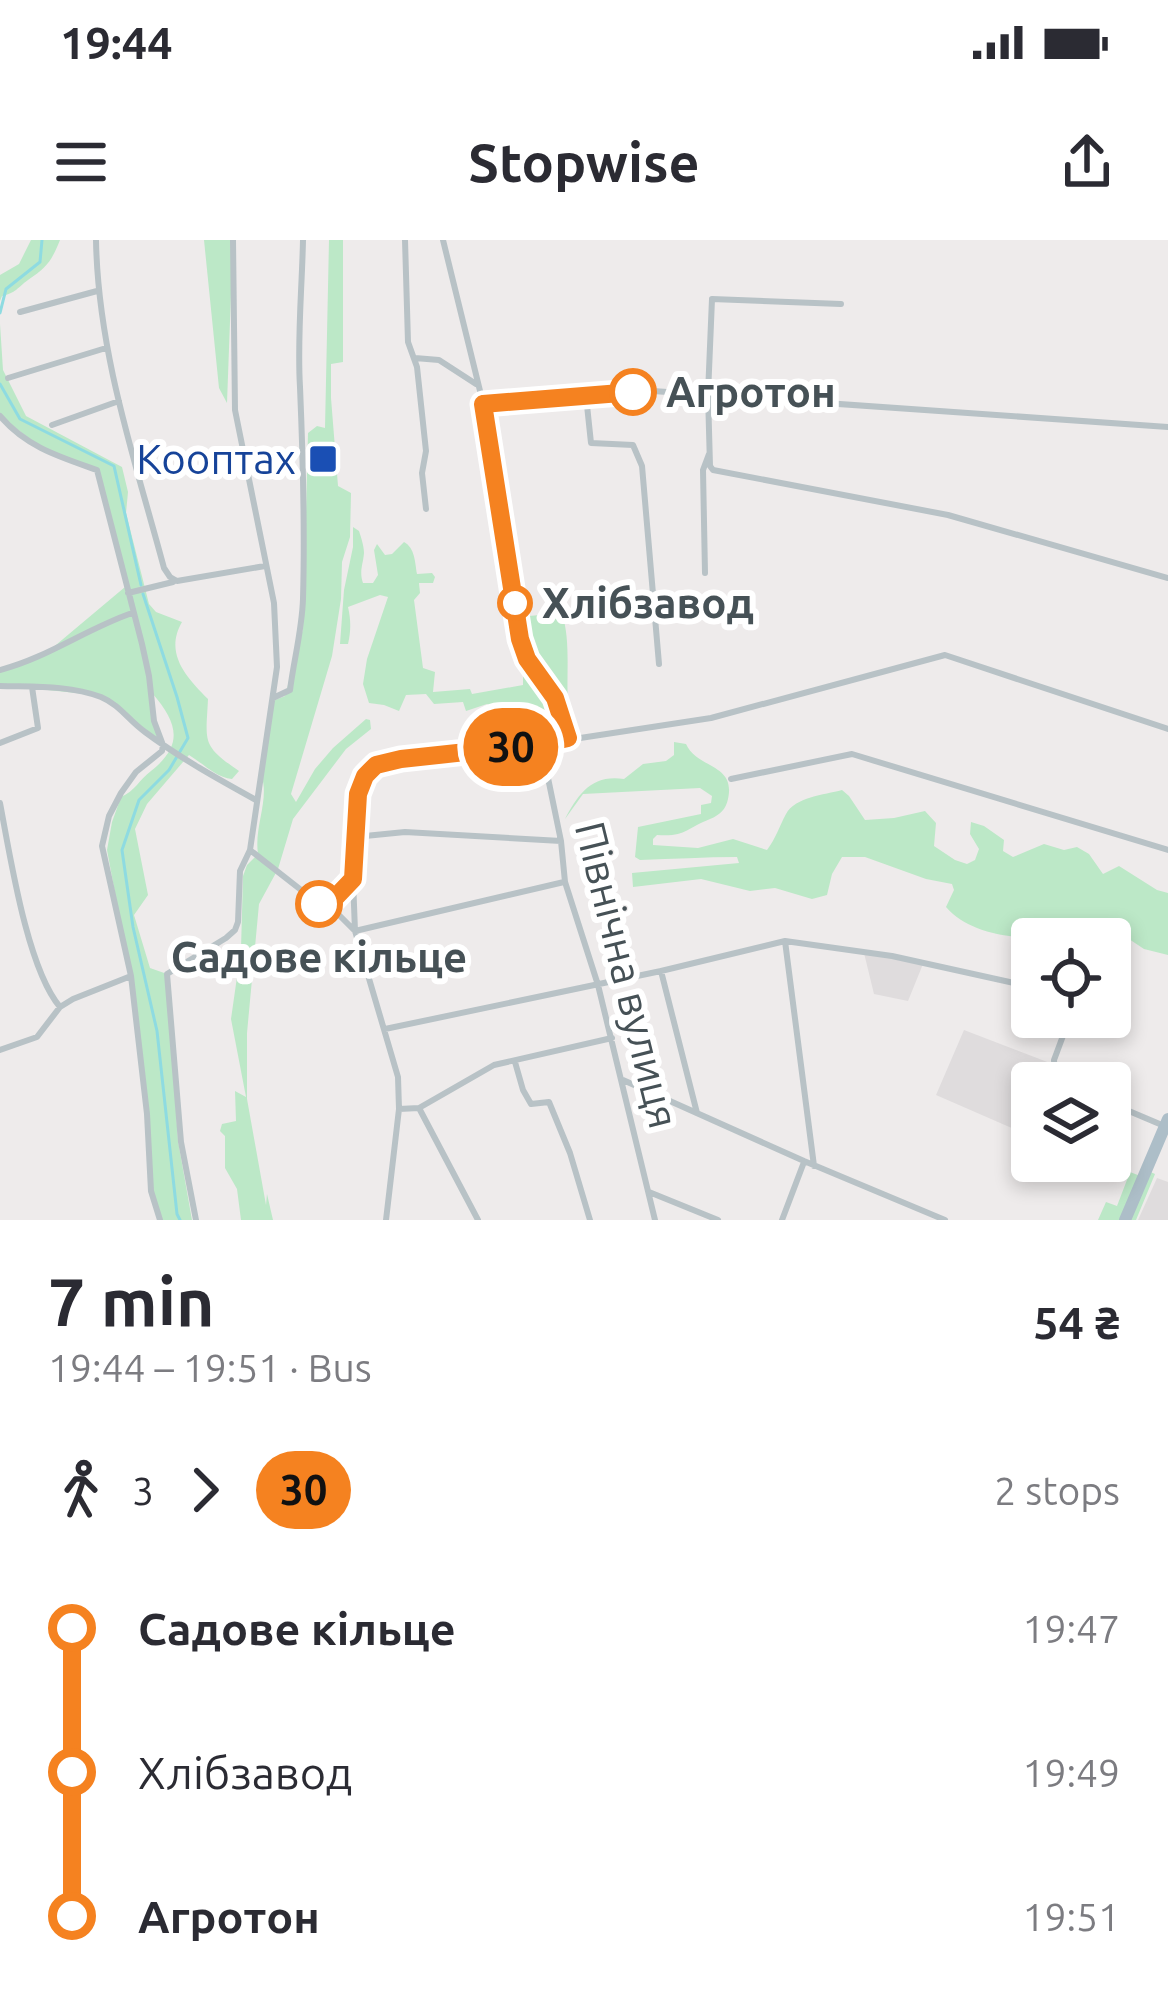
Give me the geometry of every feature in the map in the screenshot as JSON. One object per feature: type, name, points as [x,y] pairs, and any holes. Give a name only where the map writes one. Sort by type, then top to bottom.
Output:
[{"type":"main road","points":[[1126,1220],[1166,1123]]},
{"type":"street","points":[[96,240],[97,291],[106,348],[164,568],[177,581]]},
{"type":"street","points":[[196,1220],[181,1142],[167,982],[170,971],[226,938],[238,922],[240,871],[250,850],[277,667],[274,603],[235,410],[233,240]]},
{"type":"street","points":[[272,699],[290,690],[303,601],[304,429],[299,386],[303,240]]},
{"type":"street","points":[[405,240],[408,342],[415,358],[426,451],[422,473],[426,509]]},
{"type":"street","points":[[443,240],[483,404],[520,639],[527,659],[555,698],[568,738]]},
{"type":"street","points":[[20,312],[97,291]]},
{"type":"street","points":[[841,304],[712,299],[710,466],[719,472],[948,515],[1168,578]]},
{"type":"street","points":[[8,377],[106,348]]},
{"type":"street","points":[[415,358],[439,360],[479,387]]},
{"type":"street","points":[[483,404],[653,391],[1168,428]]},
{"type":"street","points":[[586,396],[591,443],[633,446],[642,466],[659,664]]},
{"type":"street","points":[[52,425],[119,401]]},
{"type":"street","points":[[0,417],[39,449],[97,470],[163,745],[131,778],[109,816],[102,846],[131,976],[151,1191],[160,1220]]},
{"type":"street","points":[[705,573],[704,470],[710,451]]},
{"type":"street","points":[[127,594],[265,566]]},
{"type":"street","points":[[0,670],[31,662],[99,624],[132,613]]},
{"type":"street","points":[[386,1220],[399,1109],[398,1077],[356,931],[353,879],[358,794],[376,765],[711,718],[945,655],[1168,728]]},
{"type":"street","points":[[0,686],[76,690],[109,700],[163,745],[256,800]]},
{"type":"street","points":[[0,743],[38,728],[32,687]]},
{"type":"street","name":"Північна вулиця","points":[[541,744],[565,882],[598,985],[655,1220]]},
{"type":"street","points":[[731,779],[852,754],[1168,850]]},
{"type":"street","points":[[0,802],[29,940],[47,989],[60,1007]]},
{"type":"street","points":[[355,837],[405,832],[561,841]]},
{"type":"street","points":[[250,850],[356,931]]},
{"type":"street","points":[[319,904],[333,900],[353,879]]},
{"type":"street","points":[[356,931],[565,882]]},
{"type":"street","points":[[385,1029],[784,941],[892,956],[1011,982]]},
{"type":"street","points":[[784,941],[814,1166]]},
{"type":"street","points":[[661,971],[697,1114]]},
{"type":"street","points":[[0,1051],[37,1037],[73,998],[131,976]]},
{"type":"street","points":[[399,1109],[419,1108],[494,1065],[612,1038]]},
{"type":"street","points":[[515,1061],[531,1104],[549,1102],[590,1220]]},
{"type":"street","points":[[622,1080],[944,1220]]},
{"type":"street","points":[[419,1108],[478,1220]]},
{"type":"street","points":[[1131,1110],[1166,1123]]},
{"type":"street","points":[[782,1220],[804,1161]]},
{"type":"street","points":[[649,1192],[718,1220]]},
{"type":"shaded area","points":[[864,953],[923,964],[908,1001],[874,994]]},
{"type":"shaded area","points":[[964,1030],[1047,1062],[1011,1062],[1011,1128],[936,1095]]},
{"type":"shaded area","points":[[1157,1178],[1168,1182],[1168,1220],[1138,1220]]},
{"type":"green space","points":[[31,240],[60,240],[44,267],[0,301],[0,275],[19,264]]},
{"type":"green space","points":[[204,240],[233,240],[227,403],[219,388]]},
{"type":"green space","points":[[329,240],[343,240],[343,362],[331,364],[331,398],[338,486],[351,493],[350,537],[342,562],[332,656],[291,794],[296,802],[333,748],[366,719],[371,729],[346,749],[293,819],[278,869],[259,904],[247,1033],[247,1099],[266,1205],[267,1194],[273,1220],[241,1220],[237,1189],[225,1168],[225,1136],[220,1131],[222,1124],[236,1121],[235,1091],[246,1097],[231,1019],[241,949],[243,876],[258,854],[273,701],[285,696],[303,629],[308,433],[317,426],[325,428]]},
{"type":"green space","points":[[0,324],[3,370],[26,416],[122,467],[128,492],[126,513],[149,604],[156,612],[182,622],[177,654],[185,673],[208,699],[208,741],[239,771],[232,779],[226,778],[189,755],[147,804],[135,829],[148,895],[134,915],[150,968],[167,974],[178,1141],[192,1220],[160,1220],[153,1205],[128,963],[107,850],[121,797],[169,752],[172,724],[152,693],[163,745],[123,711],[95,695],[0,685],[0,669],[44,655],[125,587],[97,470],[47,452],[0,416]]},
{"type":"green space","points":[[353,527],[364,547],[363,583],[373,583],[378,575],[377,544],[385,555],[404,542],[412,552],[417,574],[435,577],[433,583],[419,583],[420,593],[414,600],[423,668],[435,672],[433,692],[470,689],[472,694],[523,685],[523,659],[507,574],[527,659],[554,697],[568,738],[516,747],[500,710],[487,704],[466,711],[463,702],[434,704],[426,694],[406,695],[399,711],[369,703],[363,684],[367,659],[388,597],[380,595],[348,607],[348,644],[340,644]]},
{"type":"green space","points":[[562,613],[567,647],[565,706],[539,664],[529,629],[529,616]]},
{"type":"green space","points":[[674,742],[686,744],[721,772],[729,787],[728,799],[717,816],[680,833],[657,835],[653,845],[698,848],[733,839],[767,850],[790,808],[842,790],[865,820],[925,811],[936,823],[934,846],[967,864],[975,860],[979,849],[970,834],[971,822],[1004,840],[1003,851],[1013,857],[1044,844],[1064,850],[1077,847],[1089,854],[1103,874],[1119,866],[1168,893],[1168,955],[1131,940],[1131,918],[1011,918],[1011,936],[991,933],[946,907],[952,884],[865,857],[842,857],[827,895],[812,899],[775,888],[750,891],[701,879],[633,887],[632,873],[739,863],[737,857],[635,857],[638,827],[701,814],[701,805],[711,803],[712,796],[700,788],[583,794],[565,819],[575,802],[587,788],[595,783],[624,779],[643,764],[674,755]]},
{"type":"green space","points":[[1146,1170],[1155,1174],[1136,1220],[1098,1220],[1106,1202],[1117,1206],[1126,1182],[1131,1182],[1131,1172],[1143,1177]]},
{"type":"waterway","points":[[0,313],[6,289],[40,262],[42,240]]},
{"type":"waterway","points":[[0,384],[20,419],[114,466],[141,585]]},
{"type":"waterway","points":[[143,594],[188,738],[169,770],[139,800],[122,850],[133,927],[157,1031],[180,1220]]},
{"type":"bus line","name":"30","points":[[319,904],[333,900],[353,879],[358,794],[376,765],[568,738],[555,698],[527,659],[520,639],[483,404],[633,392]]},
{"type":"place","name":"Агротон","points":[[633,392]]},
{"type":"place","name":"Кооптах","points":[[323,459]]},
{"type":"place","name":"Хлібзавод","points":[[515,603]]},
{"type":"place","name":"Садове кільце","points":[[319,904]]}]
